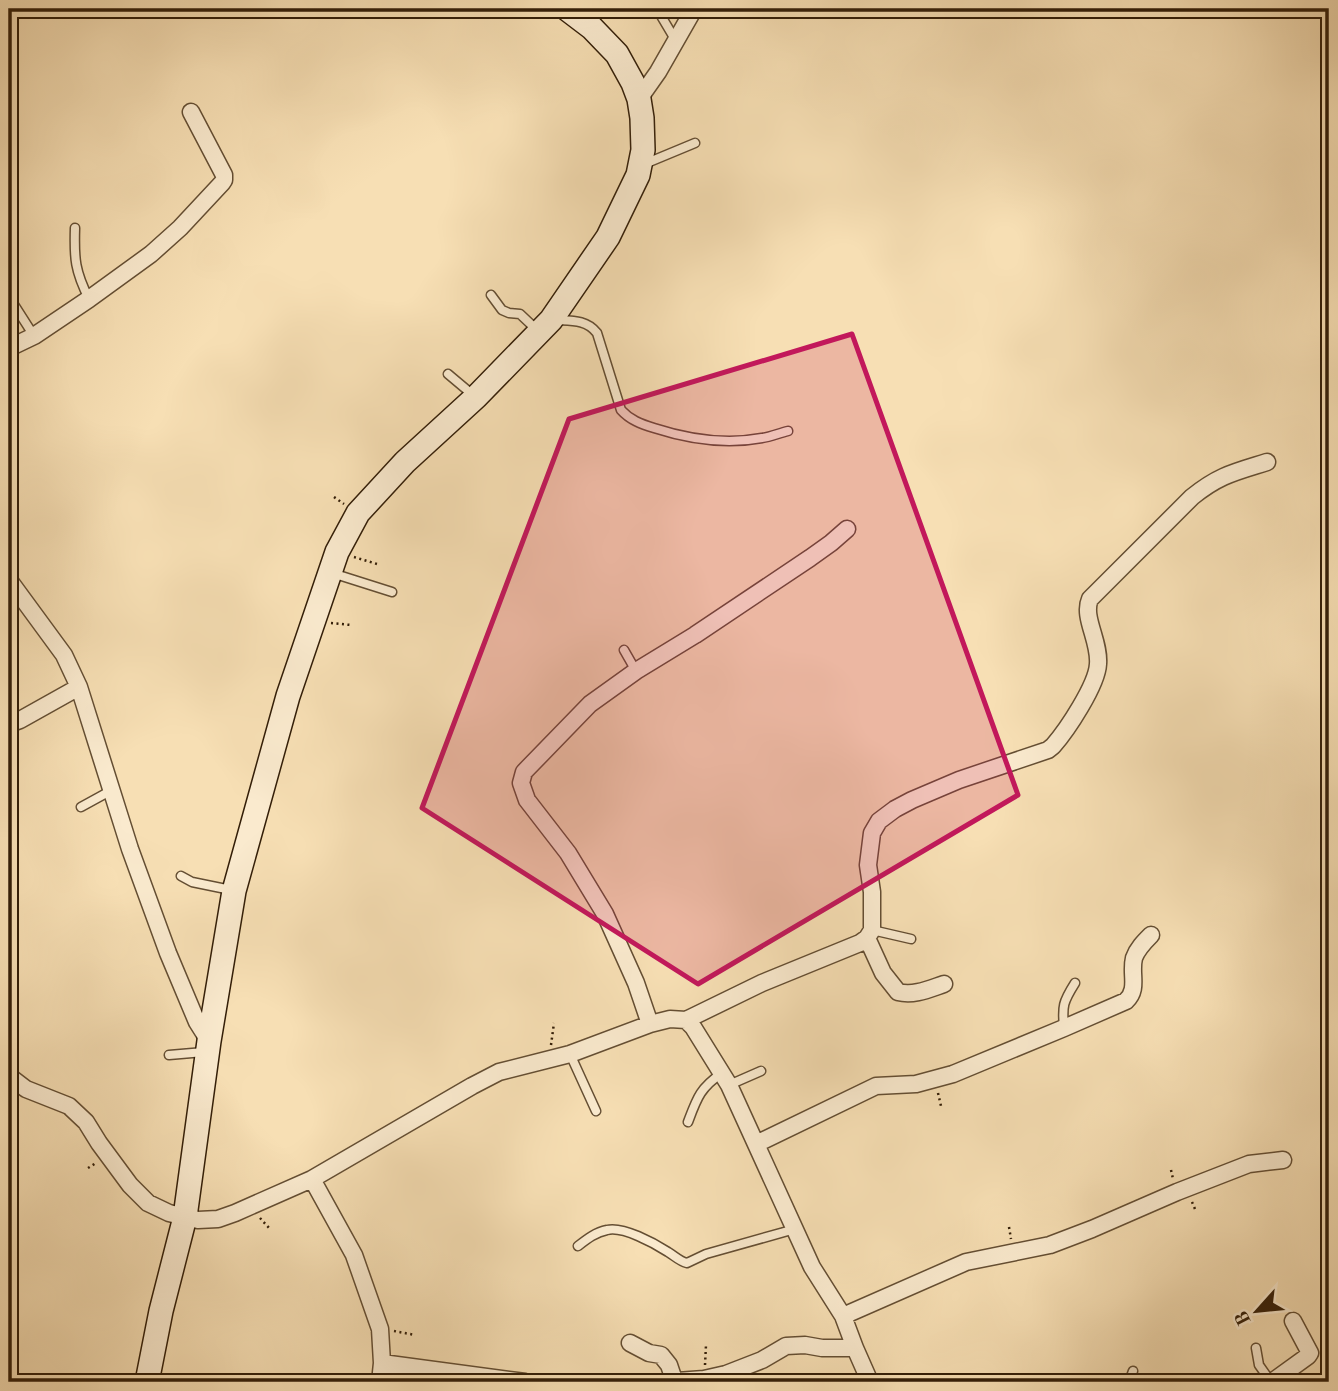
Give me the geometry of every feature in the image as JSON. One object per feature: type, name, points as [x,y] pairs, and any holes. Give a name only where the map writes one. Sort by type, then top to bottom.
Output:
[{"type":"street","points":[[147,1382],[161,1311],[185,1217],[208,1046],[234,891],[288,696],[333,562],[349,529],[365,506],[405,462],[476,397],[545,326],[608,237],[638,175],[643,150],[642,118],[633,83],[617,54],[592,28],[567,9]]},
{"type":"street","points":[[639,99],[694,9]]},
{"type":"street","points":[[9,348],[34,336],[151,254],[180,228],[224,180],[224,175],[191,111]]},
{"type":"street","points":[[944,984],[906,994],[898,992],[883,973],[869,934],[872,892],[868,865],[872,833],[879,821],[912,800],[1053,746],[1096,676],[1099,662],[1096,641],[1087,614],[1090,599],[1209,483],[1226,474],[1267,462]]},
{"type":"street","points":[[650,1024],[636,983],[605,914],[568,853],[527,800],[521,783],[524,772],[590,704],[810,558],[847,529]]},
{"type":"street","points":[[9,580],[64,655],[79,687],[130,849],[168,953],[208,1046]]},
{"type":"street","points":[[9,724],[79,687]]},
{"type":"street","points":[[9,1076],[26,1089],[69,1106],[86,1122],[130,1185],[148,1203],[169,1213],[198,1220],[218,1219],[312,1179],[499,1072],[570,1054],[650,1024],[670,1019],[686,1020],[762,983],[860,943],[869,934]]},
{"type":"street","points":[[756,1144],[876,1086],[916,1084],[953,1074],[1126,1001],[1132,995],[1134,986],[1134,958],[1140,946],[1151,935]]},
{"type":"street","points":[[686,1020],[725,1079],[812,1267],[843,1316],[870,1382]]},
{"type":"street","points":[[843,1316],[966,1262],[1050,1245],[1249,1164],[1283,1160]]},
{"type":"street","points":[[312,1179],[354,1255],[380,1329],[380,1382]]},
{"type":"street","points":[[1271,1382],[1310,1353],[1293,1321]]},
{"type":"street","points":[[630,1342],[649,1353],[661,1355],[677,1381],[726,1374],[762,1360],[786,1346],[855,1348]]},
{"type":"street","points":[[382,1363],[525,1382]]},
{"type":"lane","points":[[657,9],[676,41]]},
{"type":"lane","points":[[640,166],[695,143]]},
{"type":"lane","points":[[75,228],[74,256],[80,281],[89,299]]},
{"type":"lane","points":[[491,295],[502,310],[520,314],[545,326],[583,322],[592,326],[597,333],[621,410],[641,424],[674,435],[706,440],[761,438],[788,431]]},
{"type":"lane","points":[[11,300],[34,336]]},
{"type":"lane","points":[[448,374],[476,397]]},
{"type":"lane","points":[[333,562],[392,592]]},
{"type":"lane","points":[[624,650],[636,671]]},
{"type":"lane","points":[[81,807],[112,790]]},
{"type":"lane","points":[[181,876],[192,883],[234,891]]},
{"type":"lane","points":[[869,934],[911,939]]},
{"type":"lane","points":[[1064,1028],[1065,998],[1075,983]]},
{"type":"lane","points":[[169,1055],[208,1046]]},
{"type":"lane","points":[[570,1054],[596,1111]]},
{"type":"lane","points":[[688,1122],[698,1097],[708,1083],[761,1071]]},
{"type":"lane","points":[[579,1246],[594,1234],[610,1229],[652,1243],[687,1263],[706,1254],[795,1229]]},
{"type":"lane","points":[[1256,1348],[1259,1365],[1271,1382]]},
{"type":"lane","points":[[1129,1382],[1133,1371]]},
{"type":"path","points":[[333,562],[377,564]]},
{"type":"path","points":[[550,1059],[554,1023]]},
{"type":"path","points":[[380,1329],[415,1335]]},
{"type":"path","points":[[704,1379],[706,1345]]},
{"type":"highlighted area","points":[[852,334],[1018,795],[698,984],[422,808],[569,419]]}]
